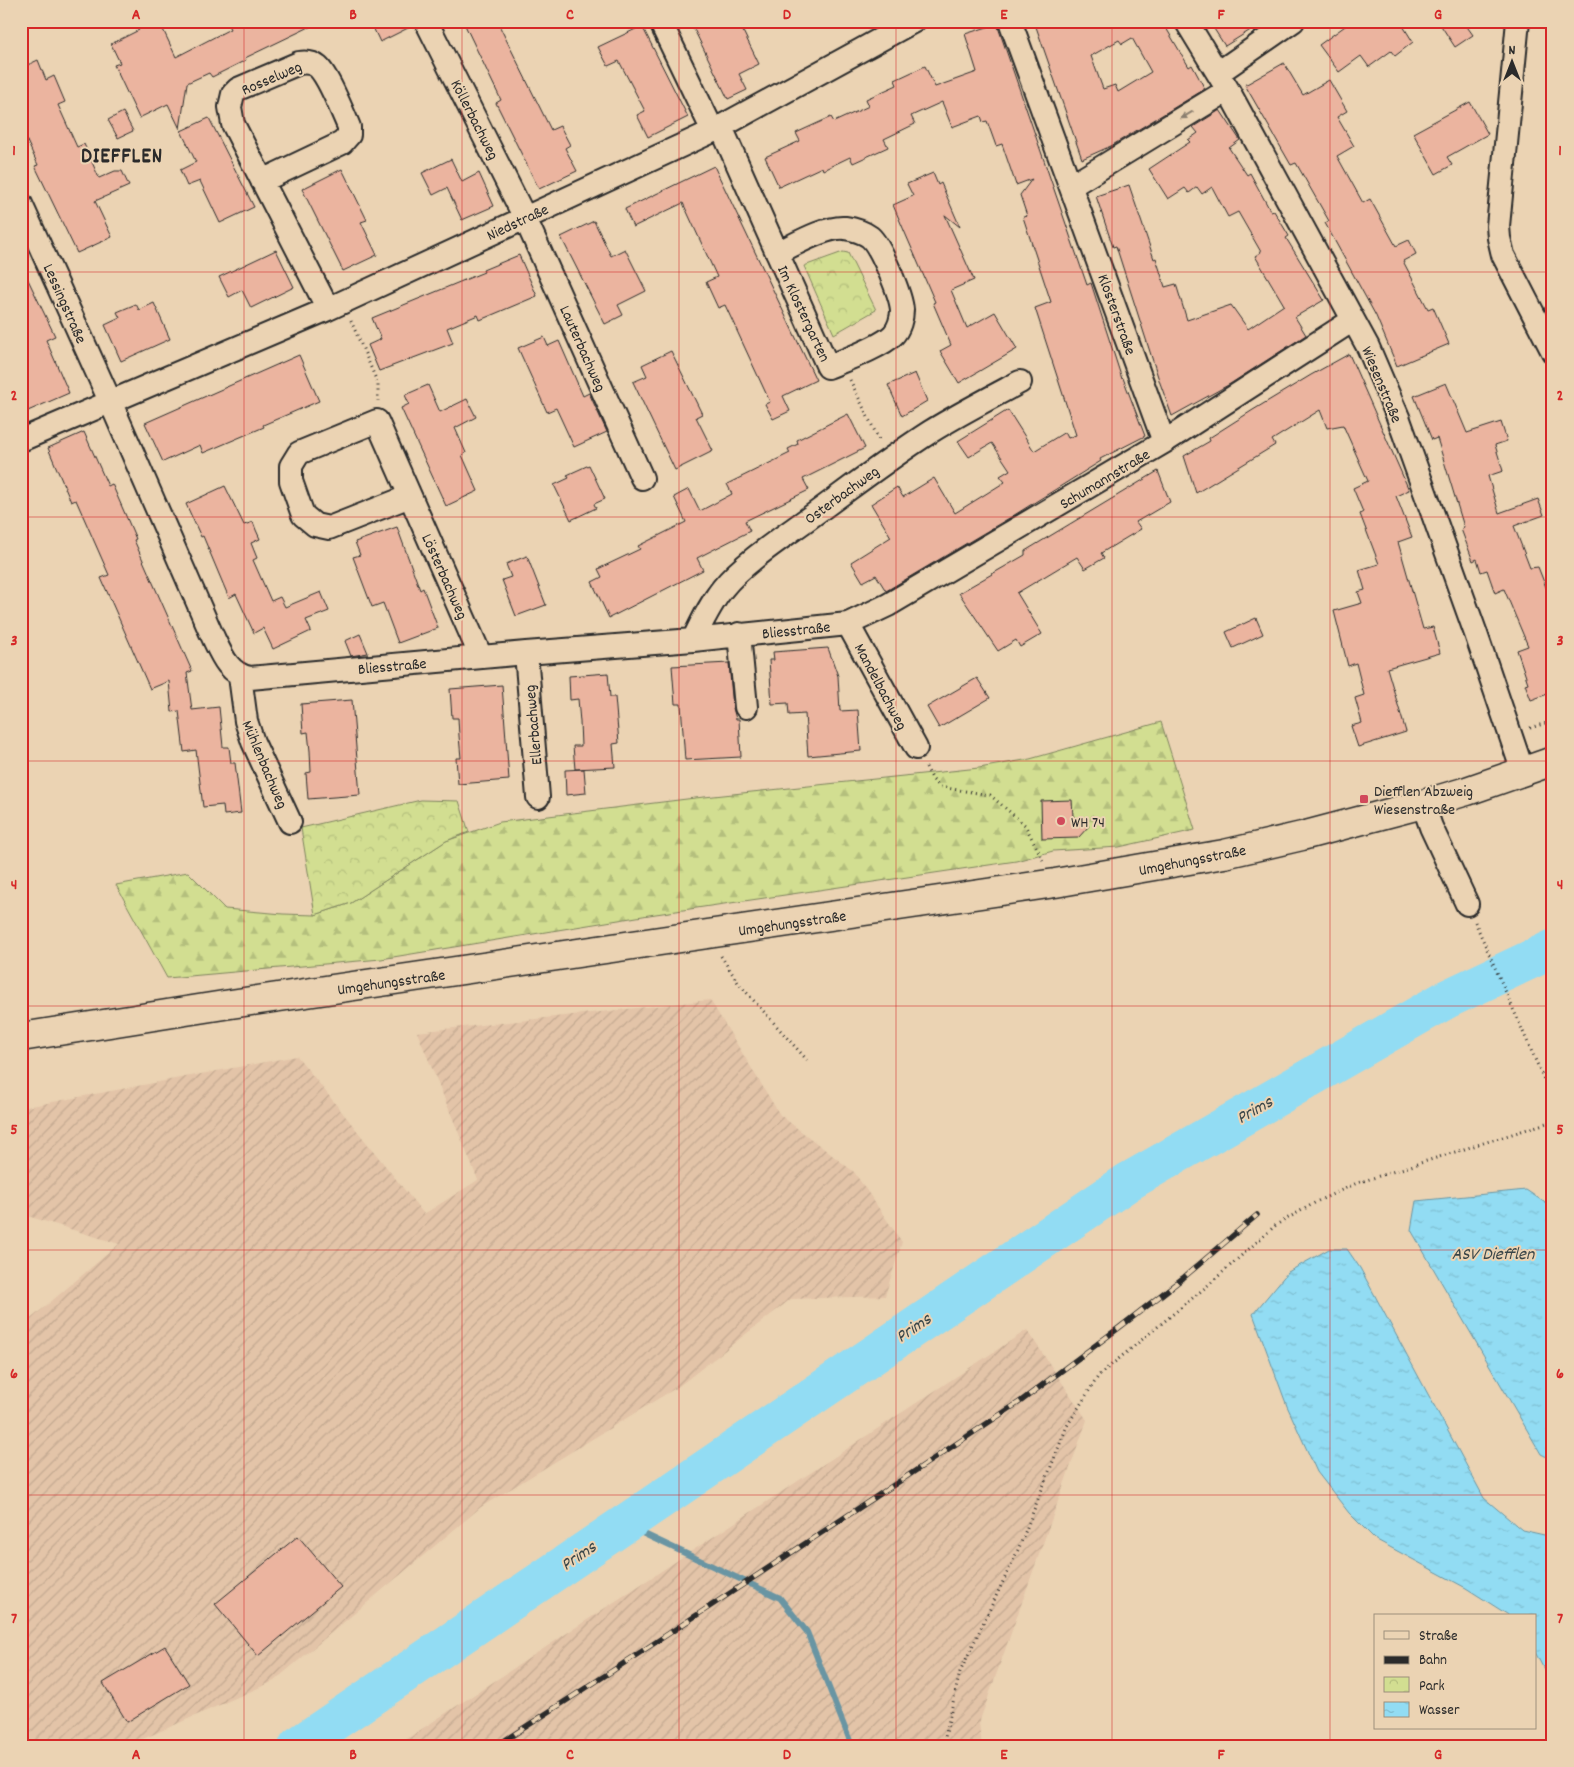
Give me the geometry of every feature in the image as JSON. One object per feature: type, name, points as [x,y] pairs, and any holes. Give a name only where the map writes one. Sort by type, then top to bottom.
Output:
[{"type":"main road","name":"Umgehungsstraße","points":[[21,1037],[234,1003],[1055,883],[1224,854],[1302,836],[1423,804],[1553,762]]},
{"type":"street","name":"Köllerbachweg","points":[[426,21],[525,218]]},
{"type":"street","name":"Im Klostergarten","points":[[660,21],[717,129],[777,253],[828,368],[878,344],[892,336],[898,328],[902,311],[899,294],[880,252],[870,237],[843,227],[826,231],[777,253]]},
{"type":"street","name":"Klosterstraße","points":[[1010,21],[1164,442]]},
{"type":"street","name":"Wiesenstraße","points":[[1186,21],[1223,82],[1368,347],[1398,417],[1476,634],[1523,772]]},
{"type":"street","points":[[1071,186],[1223,82],[1293,21]]},
{"type":"street","points":[[1518,21],[1498,226],[1499,238],[1503,255],[1553,352]]},
{"type":"street","name":"Niedstraße","points":[[21,440],[335,305],[717,129],[901,25]]},
{"type":"street","name":"Rosselweg","points":[[262,181],[342,143],[349,135],[349,127],[324,75],[318,67],[309,62],[299,63],[238,89],[233,94],[230,107],[233,124],[262,181],[335,305]]},
{"type":"street","name":"Lessingstraße","points":[[21,204],[110,401]]},
{"type":"street","name":"Lauterbachweg","points":[[525,218],[642,478]]},
{"type":"street","name":"Schumannstraße","points":[[848,624],[888,606],[1164,442],[1353,320]]},
{"type":"street","name":"Osterbachweg","points":[[692,640],[708,609],[724,586],[743,568],[889,460],[948,421],[1020,382]]},
{"type":"street","points":[[110,401],[210,633],[226,663],[240,676]]},
{"type":"street","points":[[377,421],[299,453],[291,466],[291,481],[303,515],[315,525],[329,528],[410,496]]},
{"type":"street","name":"Lösterbachweg","points":[[377,421],[481,657]]},
{"type":"street","name":"Bliesstraße","points":[[240,676],[250,678],[270,677],[526,653],[692,640],[848,624]]},
{"type":"street","name":"Mandelbachweg","points":[[848,624],[916,748]]},
{"type":"street","points":[[739,634],[746,707]]},
{"type":"street","name":"Ellerbachweg","points":[[526,653],[538,797]]},
{"type":"street","name":"Mühlenbachweg","points":[[240,676],[246,721],[253,742],[290,822]]},
{"type":"street","points":[[1423,804],[1431,827],[1467,904]]},
{"type":"path","points":[[335,305],[378,384],[377,421]]},
{"type":"path","points":[[841,362],[889,460]]},
{"type":"path","points":[[916,748],[933,780],[940,787],[990,795],[1025,825],[1055,883]]},
{"type":"path","points":[[1467,904],[1553,1100]]},
{"type":"path","points":[[713,934],[722,956],[739,984],[807,1060]]},
{"type":"path","points":[[943,1746],[960,1672],[1018,1550],[1067,1426],[1099,1375],[1206,1287],[1276,1225],[1318,1201],[1357,1183],[1553,1121]]},
{"type":"shaded area","points":[[710,1000],[780,1115],[854,1172],[902,1242],[885,1296],[791,1299],[679,1386],[481,1507],[274,1681],[127,1746],[21,1746],[21,1327],[119,1244],[21,1214],[21,1108],[297,1056],[424,1214],[478,1180],[417,1032]]},
{"type":"shaded area","points":[[1027,1330],[1087,1420],[979,1723],[982,1746],[396,1746]]},
{"type":"green space","points":[[843,252],[848,253],[876,310],[834,334],[804,266]]},
{"type":"green space","points":[[1161,722],[1195,830],[1119,847],[1053,851],[1016,861],[649,915],[381,959],[167,978],[116,885],[188,872],[225,909],[315,915],[351,903],[446,841],[500,822],[695,798],[979,768],[1030,759]]},
{"type":"green space","points":[[421,800],[459,801],[469,832],[446,841],[351,903],[315,915],[301,828]]},
{"type":"water","name":"ASV Diefflen","points":[[1526,1190],[1553,1208],[1553,1460],[1541,1454],[1411,1230],[1416,1201]]},
{"type":"water","points":[[1329,1249],[1347,1249],[1360,1268],[1484,1498],[1522,1530],[1553,1537],[1553,1682],[1549,1679],[1536,1654],[1536,1614],[1507,1614],[1466,1588],[1375,1539],[1349,1513],[1317,1472],[1287,1406],[1253,1314],[1288,1272]]},
{"type":"building","points":[[135,21],[159,21],[176,57],[230,29],[226,21],[322,21],[245,58],[246,60],[212,77],[209,73],[187,83],[180,129],[168,104],[139,118],[114,65],[120,63],[111,44],[139,30]]},
{"type":"building","points":[[370,21],[413,21],[414,25],[380,42]]},
{"type":"building","points":[[463,21],[497,21],[551,130],[560,126],[570,145],[565,148],[577,171],[539,189],[496,103],[501,100]]},
{"type":"building","points":[[690,21],[738,21],[759,64],[739,74],[747,90],[728,99]]},
{"type":"building","points":[[1034,21],[1162,21],[1189,67],[1192,65],[1205,89],[1111,146],[1082,159]],"holes":[[[1132,38],[1151,72],[1118,92],[1115,85],[1103,89],[1091,56],[1119,40],[1122,44]]]},
{"type":"building","points":[[1209,21],[1265,21],[1225,46]]},
{"type":"building","points":[[1352,21],[1400,21],[1413,42],[1395,56],[1391,51],[1369,67],[1361,56],[1339,72],[1319,45]]},
{"type":"building","points":[[1438,21],[1463,21],[1473,35],[1455,47]]},
{"type":"building","points":[[997,24],[1087,285],[1091,283],[1122,379],[1145,436],[1100,459],[1101,461],[1016,514],[886,591],[876,575],[863,582],[851,562],[891,537],[871,504],[897,487],[903,497],[934,478],[955,513],[1005,482],[1000,476],[1010,470],[992,443],[969,457],[958,441],[1008,410],[1034,451],[1065,432],[1068,438],[1076,435],[1035,308],[1051,302],[1023,217],[1027,216],[1020,195],[1032,179],[1016,185],[1002,144],[996,146],[987,121],[983,122],[981,116],[952,127],[942,102],[911,116],[915,124],[884,139],[888,147],[853,163],[850,157],[823,170],[822,167],[779,187],[765,157],[800,141],[796,133],[831,117],[834,122],[869,106],[866,99],[897,85],[895,80],[925,66],[935,87],[977,72],[965,34]]},
{"type":"building","points":[[642,26],[688,117],[648,137],[637,115],[645,111],[619,61],[608,66],[598,47]]},
{"type":"building","points":[[38,60],[46,80],[54,76],[65,102],[58,105],[77,147],[84,144],[99,178],[115,171],[122,171],[129,186],[95,201],[112,237],[77,253],[35,166],[38,165],[21,128],[21,68]]},
{"type":"building","points":[[1284,63],[1303,95],[1329,80],[1347,111],[1337,117],[1354,146],[1337,156],[1363,203],[1370,199],[1396,246],[1409,240],[1416,254],[1403,261],[1428,309],[1433,307],[1449,344],[1397,366],[1376,316],[1325,223],[1329,221],[1296,163],[1291,165],[1245,85]]},
{"type":"building","points":[[1470,102],[1488,134],[1447,157],[1452,165],[1436,174],[1413,133]]},
{"type":"building","points":[[1220,110],[1240,140],[1229,148],[1247,175],[1250,173],[1271,212],[1274,211],[1289,236],[1286,238],[1324,300],[1295,317],[1306,335],[1230,384],[1172,416],[1116,246],[1113,247],[1096,196],[1129,185],[1165,287],[1176,284],[1187,320],[1231,305],[1248,329],[1284,305],[1255,256],[1261,252],[1238,212],[1228,217],[1212,187],[1202,194],[1197,187],[1189,193],[1185,188],[1168,199],[1149,169],[1190,142],[1188,140],[1198,133],[1193,127]]},
{"type":"building","points":[[123,112],[133,131],[118,138],[108,120]]},
{"type":"building","points":[[209,118],[254,207],[220,223],[200,181],[187,186],[180,170],[196,162],[181,131]]},
{"type":"building","points":[[451,159],[462,182],[479,173],[494,206],[462,220],[447,188],[433,195],[422,173]]},
{"type":"building","points":[[714,166],[816,380],[783,396],[790,411],[773,419],[765,404],[770,402],[725,305],[718,308],[706,282],[717,277],[683,203],[633,227],[625,209]]},
{"type":"building","points":[[342,169],[367,220],[361,222],[377,255],[343,271],[302,189]]},
{"type":"building","points":[[933,173],[938,185],[941,183],[960,227],[945,215],[974,280],[951,290],[967,328],[995,312],[1017,349],[959,383],[940,351],[951,345],[933,303],[935,302],[893,205],[913,196],[907,184]]},
{"type":"building","points":[[594,221],[611,256],[625,249],[646,291],[618,305],[623,315],[605,324],[561,237]]},
{"type":"building","points":[[276,250],[294,287],[251,308],[242,290],[229,297],[219,277]]},
{"type":"building","points":[[519,255],[537,296],[480,320],[478,315],[447,328],[453,343],[379,371],[368,345],[381,339],[372,318],[484,272],[483,270]]},
{"type":"building","points":[[21,265],[55,336],[46,340],[69,393],[21,414]]},
{"type":"building","points":[[154,303],[170,339],[121,361],[105,325],[120,318],[117,312],[136,304],[139,310]]},
{"type":"building","points":[[544,337],[548,346],[559,341],[583,396],[589,393],[607,432],[574,447],[556,408],[547,412],[518,348]]},
{"type":"building","points":[[671,351],[702,414],[696,417],[713,451],[675,470],[633,382],[647,376],[642,365]]},
{"type":"building","points":[[1349,354],[1409,490],[1396,496],[1412,537],[1398,542],[1423,629],[1433,627],[1440,653],[1387,668],[1406,732],[1358,747],[1351,726],[1362,723],[1355,698],[1364,695],[1356,663],[1348,666],[1334,611],[1362,603],[1358,592],[1365,590],[1359,570],[1379,564],[1360,514],[1363,512],[1353,488],[1368,481],[1343,425],[1327,428],[1320,410],[1272,440],[1275,445],[1196,493],[1184,456],[1210,441],[1209,438],[1253,410]]},
{"type":"building","points":[[299,355],[319,401],[203,453],[200,445],[163,462],[145,423]]},
{"type":"building","points":[[915,373],[927,401],[902,416],[888,385]]},
{"type":"building","points":[[1446,383],[1467,433],[1501,422],[1507,441],[1495,445],[1503,471],[1488,476],[1499,513],[1538,499],[1544,515],[1514,526],[1530,568],[1538,567],[1553,605],[1553,674],[1548,676],[1553,692],[1531,700],[1525,684],[1528,683],[1517,650],[1528,646],[1504,589],[1495,593],[1487,570],[1481,572],[1477,559],[1473,561],[1461,529],[1464,527],[1437,438],[1432,440],[1414,396]]},
{"type":"building","points":[[428,385],[440,412],[467,399],[476,417],[455,428],[466,453],[462,455],[478,491],[446,506],[401,408],[409,404],[405,395]]},
{"type":"building","points":[[848,414],[865,448],[803,479],[809,490],[745,521],[750,531],[697,558],[703,570],[609,618],[592,582],[602,577],[598,569],[640,549],[638,546],[686,522],[674,497],[689,489],[700,511],[732,494],[727,484],[790,453],[788,449],[798,444],[797,440]]},
{"type":"building","points":[[84,432],[108,486],[112,484],[136,539],[134,540],[192,671],[187,673],[192,710],[219,707],[223,747],[229,747],[231,763],[235,763],[241,813],[224,815],[223,805],[203,807],[196,750],[184,752],[179,711],[172,712],[169,681],[150,689],[101,578],[109,575],[76,500],[71,502],[48,448]]},
{"type":"building","points":[[589,465],[605,499],[594,504],[596,508],[571,520],[554,485],[569,478],[567,475]]},
{"type":"building","points":[[1158,471],[1170,502],[1136,522],[1141,529],[1101,553],[1104,558],[1085,569],[1077,557],[1017,593],[1042,634],[1020,647],[1016,640],[998,651],[959,593],[1025,555],[1025,551]]},
{"type":"building","points":[[225,486],[244,525],[253,522],[260,539],[251,543],[257,558],[253,560],[271,601],[280,597],[285,607],[321,592],[329,611],[306,620],[311,631],[273,649],[263,628],[254,633],[236,594],[229,598],[203,536],[201,537],[186,504]]},
{"type":"building","points":[[397,527],[420,590],[423,588],[438,628],[398,643],[383,603],[372,607],[353,557],[360,555],[355,542]]},
{"type":"building","points":[[527,556],[546,605],[516,616],[502,580],[511,577],[506,564]]},
{"type":"building","points":[[1256,618],[1263,634],[1233,648],[1226,632]]},
{"type":"building","points":[[360,634],[368,653],[351,656],[345,641]]},
{"type":"building","points":[[828,648],[838,676],[840,711],[858,710],[861,751],[808,756],[805,714],[789,715],[788,703],[772,704],[769,660],[774,660],[773,652]]},
{"type":"building","points":[[729,663],[733,708],[736,719],[739,719],[741,757],[685,760],[681,704],[675,704],[672,666]]},
{"type":"building","points":[[608,673],[610,697],[615,697],[619,743],[613,744],[615,767],[575,769],[573,746],[581,746],[580,722],[578,699],[570,700],[569,676]]},
{"type":"building","points":[[977,678],[990,698],[939,728],[927,707]]},
{"type":"building","points":[[502,685],[509,780],[458,784],[456,758],[461,758],[458,718],[452,718],[450,689]]},
{"type":"building","points":[[352,700],[360,795],[308,799],[306,773],[311,772],[310,751],[308,732],[303,733],[301,704]]},
{"type":"building","points":[[584,769],[586,793],[566,795],[565,770]]},
{"type":"building","name":"WH 74","points":[[1072,800],[1073,816],[1089,826],[1078,838],[1042,839],[1041,801]]},
{"type":"building","points":[[298,1536],[341,1587],[258,1656],[215,1604]]},
{"type":"building","points":[[165,1646],[189,1684],[127,1722],[103,1683]]},
{"type":"waterway","name":"Prims","points":[[298,1746],[1128,1182],[1447,999],[1553,949]]},
{"type":"waterway","points":[[623,1524],[780,1598],[807,1632],[852,1746]]},
{"type":"railway","points":[[496,1746],[1021,1401],[1183,1278],[1257,1215]]},
{"type":"place","name":"Diefflen Abzweig Wiesenstraße","points":[[1364,799]]},
{"type":"place","name":"WH 74","points":[[1061,821]]},
{"type":"district","name":"DIEFFLEN","points":[[122,155]]}]
